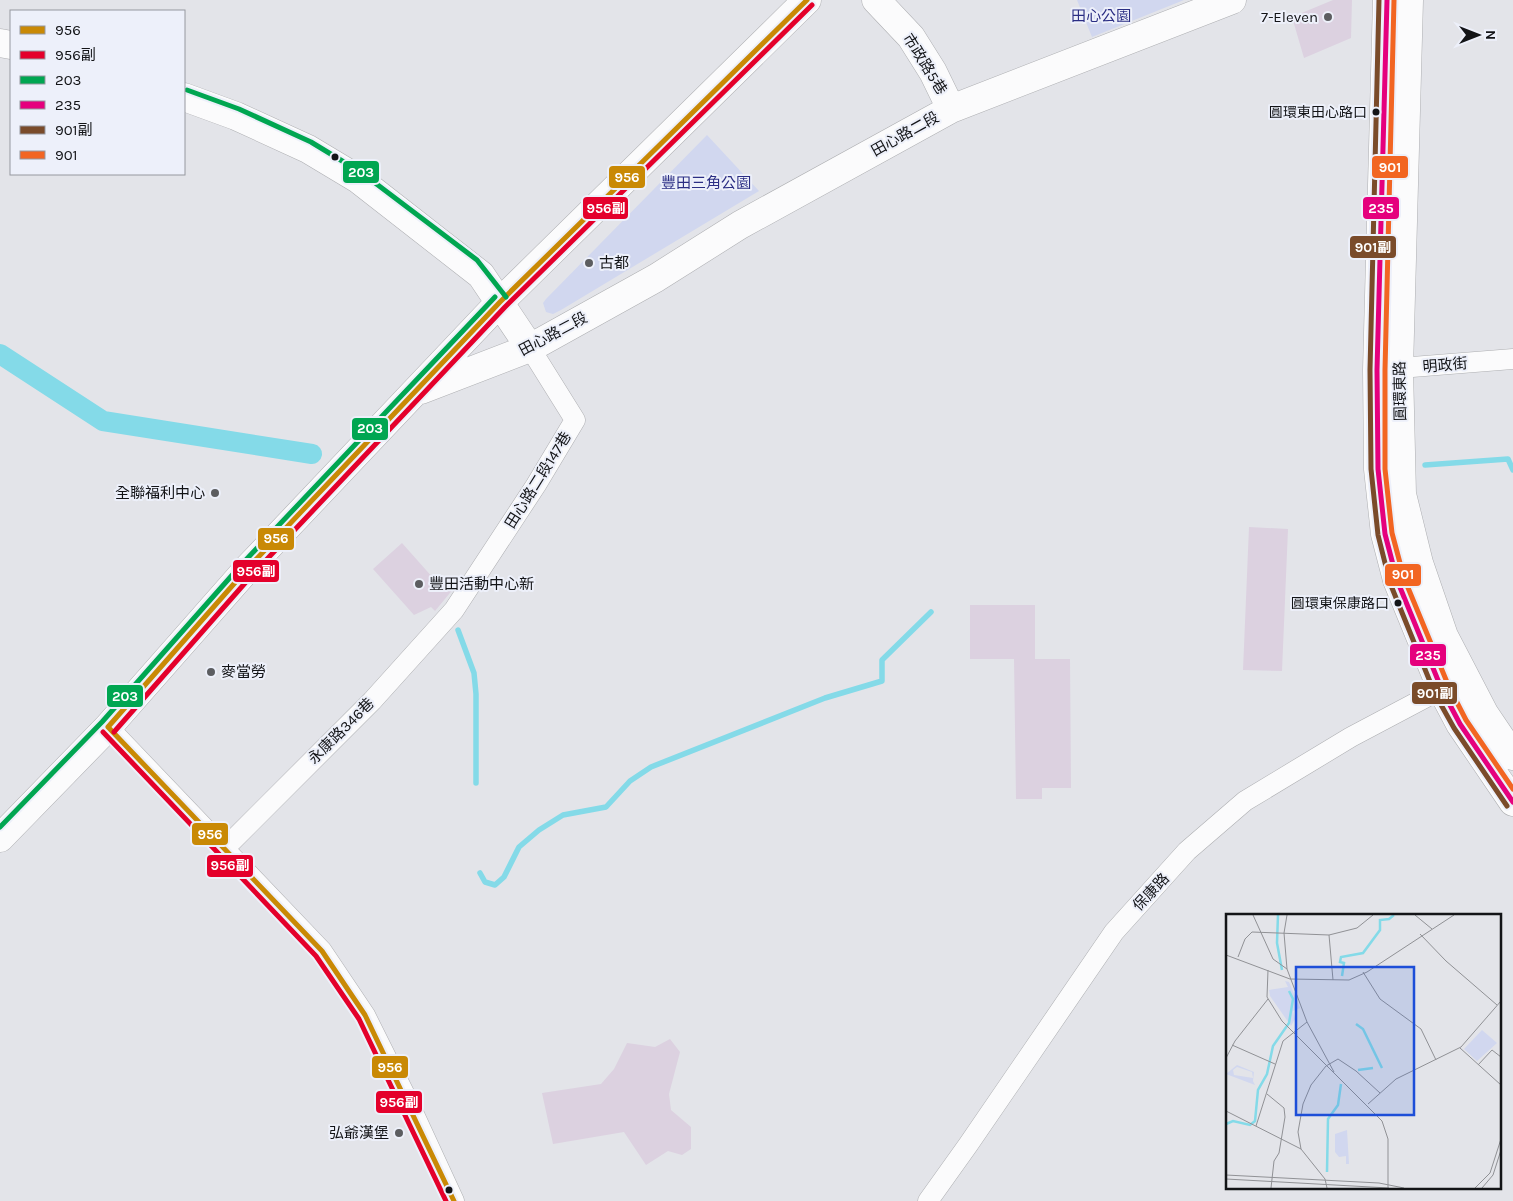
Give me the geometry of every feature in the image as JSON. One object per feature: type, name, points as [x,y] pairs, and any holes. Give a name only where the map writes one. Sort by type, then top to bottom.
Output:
[{"type":"street","points":[[415,392],[500,302],[807,0]]},
{"type":"street","name":"市政路5巷","points":[[876,0],[910,37],[933,72],[951,109]]},
{"type":"street","name":"田心路二段","points":[[0,838],[108,727],[247,569],[415,392],[530,348],[656,278],[740,225],[951,109],[1232,0]]},
{"type":"street","name":"圓環東路","points":[[1386,0],[1388,369]]},
{"type":"street","name":"圓環東路","points":[[1409,0],[1388,369],[1378,469],[1385,534],[1398,580],[1453,683],[1513,756]]},
{"type":"street","points":[[185,97],[236,116],[308,149],[358,179],[472,266],[500,302],[530,348]]},
{"type":"street","name":"田心路二段147巷","points":[[454,610],[536,485],[575,420],[530,348]]},
{"type":"street","name":"明政街","points":[[1388,369],[1513,359]]},
{"type":"street","name":"永康路346巷","points":[[224,849],[372,701],[454,610]]},
{"type":"street","name":"圓環東路","points":[[1453,683],[1460,724],[1513,802]]},
{"type":"street","name":"保康路","points":[[928,1201],[1034,1051],[1114,932],[1187,851],[1245,802],[1351,737],[1453,683]]},
{"type":"street","points":[[108,727],[322,951],[365,1015],[406,1097],[454,1201]]},
{"type":"green space","name":"田心公園","points":[[1077,0],[1184,0],[1092,37]]},
{"type":"green space","name":"豐田三角公園","points":[[707,135],[759,191],[561,310],[553,314],[546,312],[543,303],[546,299]]},
{"type":"building","points":[[1333,0],[1352,0],[1351,38],[1304,58],[1292,17]]},
{"type":"building","points":[[1249,527],[1288,529],[1282,671],[1243,670]]},
{"type":"building","name":"豐田活動中心新","points":[[402,543],[434,579],[443,576],[454,588],[435,611],[431,607],[414,615],[373,569]]},
{"type":"building","points":[[970,605],[1035,605],[1035,659],[1070,659],[1071,788],[1042,788],[1042,799],[1016,799],[1014,659],[970,659]]},
{"type":"building","points":[[670,1039],[680,1052],[669,1094],[671,1110],[691,1127],[691,1149],[682,1155],[668,1151],[646,1165],[624,1132],[553,1144],[542,1093],[601,1084],[614,1069],[627,1043],[655,1047]]},
{"type":"waterway","points":[[0,354],[103,421],[312,454]]},
{"type":"waterway","points":[[1425,465],[1508,459],[1513,470]]},
{"type":"waterway","points":[[480,873],[485,882],[495,885],[504,877],[519,847],[539,830],[563,815],[606,807],[630,781],[651,767],[825,698],[882,681],[882,660],[931,612]]},
{"type":"waterway","points":[[458,630],[474,673],[476,694],[476,783]]},
{"type":"transit line","name":"956","points":[[108,727],[247,569],[500,302],[807,0]]},
{"type":"transit line","name":"901副","points":[[1379,0],[1370,370],[1371,469],[1378,535],[1390,583],[1435,694],[1454,728],[1507,806]]},
{"type":"transit line","name":"235","points":[[1387,0],[1377,370],[1378,469],[1385,534],[1397,580],[1442,690],[1460,724],[1513,802]]},
{"type":"transit line","name":"901","points":[[1394,0],[1385,370],[1385,469],[1392,533],[1404,578],[1449,687],[1466,720],[1513,789]]},
{"type":"transit line","name":"956副","points":[[114,732],[253,574],[505,307],[812,5]]},
{"type":"transit line","name":"203","points":[[187,90],[239,109],[311,142],[362,173],[477,260],[506,297]]},
{"type":"transit line","name":"203","points":[[0,827],[102,722],[242,564],[495,297]]},
{"type":"transit line","name":"956","points":[[108,727],[322,951],[365,1015],[454,1201]]},
{"type":"transit line","name":"956副","points":[[103,732],[316,956],[359,1019],[446,1201]]},
{"type":"place","name":"7-Eleven","points":[[1328,17]]},
{"type":"place","name":"圓環東田心路口","points":[[1376,112]]},
{"type":"place","name":"古都","points":[[589,263]]},
{"type":"place","name":"全聯福利中心","points":[[215,493]]},
{"type":"place","name":"豐田活動中心新","points":[[419,584]]},
{"type":"place","name":"圓環東保康路口","points":[[1398,603]]},
{"type":"place","name":"麥當勞","points":[[211,672]]},
{"type":"place","name":"弘爺漢堡","points":[[399,1133]]}]
